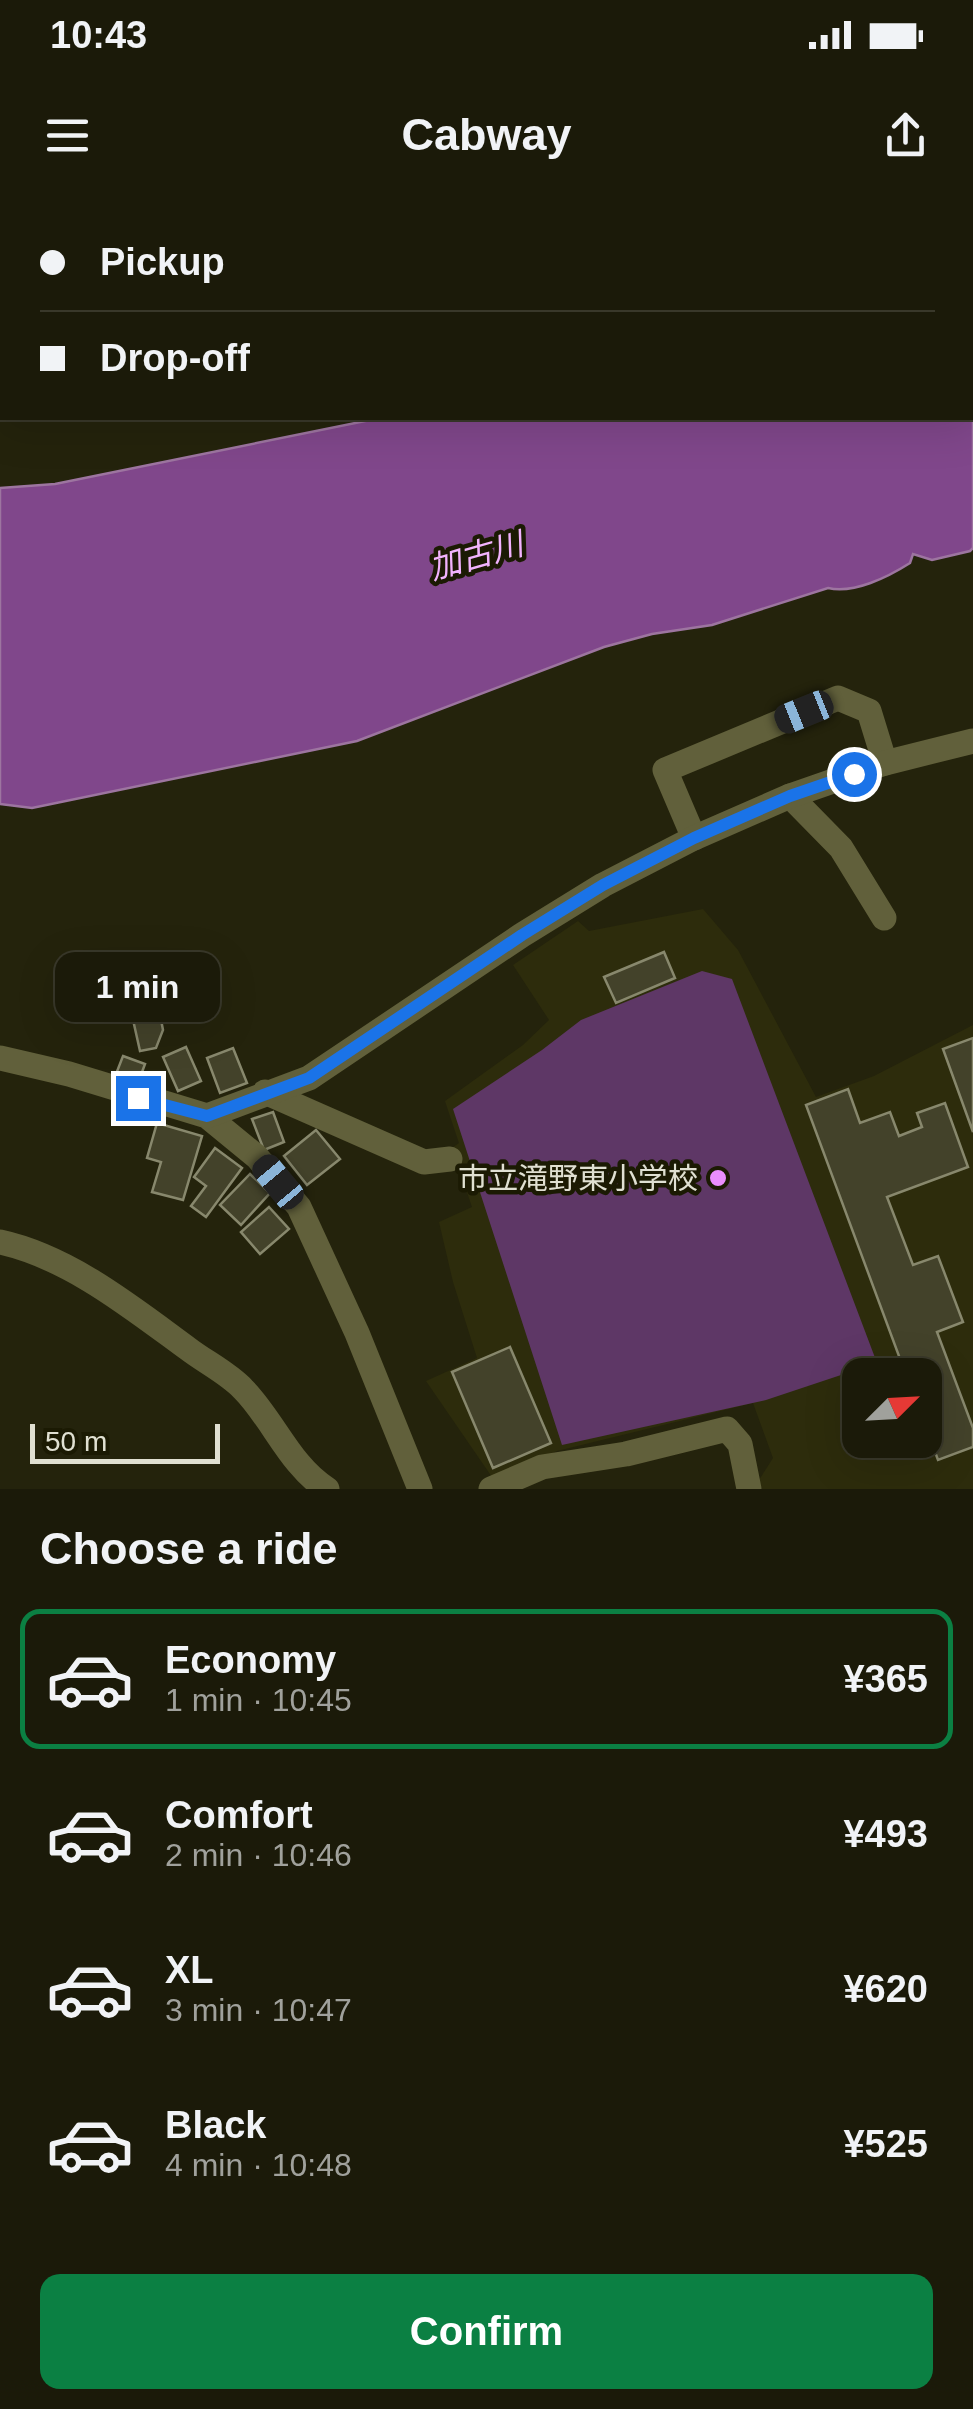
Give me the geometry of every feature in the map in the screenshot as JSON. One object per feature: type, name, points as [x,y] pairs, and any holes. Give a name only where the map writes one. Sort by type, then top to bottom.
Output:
[{"type":"street","points":[[694,838],[665,770],[838,698],[869,711],[885,763]]},
{"type":"street","points":[[207,1116],[309,1078],[522,935],[603,885],[694,838],[790,796],[885,763],[973,741]]},
{"type":"street","points":[[790,796],[842,848],[884,918]]},
{"type":"street","points":[[12,1061],[207,1116],[257,1157],[300,1208],[357,1332],[420,1489]]},
{"type":"street","points":[[265,1092],[424,1162],[450,1159]]},
{"type":"street","points":[[0,1242],[48,1258],[135,1309],[243,1388],[283,1443],[328,1489]]},
{"type":"street","points":[[491,1489],[542,1468],[626,1454],[726,1429],[740,1444],[749,1489]]},
{"type":"shaded area","name":"市立滝野東小学校","points":[[703,909],[738,950],[816,1097],[874,1076],[973,1025],[973,1489],[762,1489],[759,1480],[773,1458],[753,1403],[557,1451],[494,1480],[426,1381],[477,1358],[439,1222],[472,1207],[452,1148],[459,1143],[445,1101],[523,1045],[549,1020],[513,965],[578,921],[589,931]]},
{"type":"shaded area","points":[[702,971],[732,979],[875,1358],[842,1358],[842,1375],[766,1400],[562,1445],[453,1109],[581,1020]]},
{"type":"water","name":"加古川","points":[[370,420],[973,420],[973,548],[932,560],[913,554],[910,563],[860,586],[828,588],[712,625],[652,634],[604,647],[357,741],[32,808],[0,804],[0,488],[55,484]]},
{"type":"building","points":[[664,952],[675,978],[616,1003],[604,977]]},
{"type":"building","points":[[151,969],[163,1030],[156,1048],[140,1051],[123,975]]},
{"type":"building","points":[[973,1038],[973,1132],[943,1049]]},
{"type":"building","points":[[186,1047],[201,1081],[178,1091],[163,1057]]},
{"type":"building","points":[[233,1048],[247,1083],[220,1093],[207,1058]]},
{"type":"building","points":[[123,1056],[145,1064],[138,1083],[116,1074]]},
{"type":"building","points":[[848,1089],[860,1123],[890,1112],[899,1136],[922,1127],[917,1113],[945,1103],[968,1167],[887,1197],[913,1265],[938,1256],[963,1322],[937,1332],[973,1428],[973,1447],[938,1460],[942,1458],[942,1358],[900,1358],[806,1105]]},
{"type":"building","points":[[273,1112],[284,1142],[264,1150],[252,1119]]},
{"type":"building","points":[[157,1123],[202,1136],[183,1200],[152,1192],[161,1162],[147,1158]]},
{"type":"building","points":[[316,1130],[340,1159],[307,1185],[284,1156]]},
{"type":"building","points":[[215,1148],[242,1168],[206,1217],[191,1206],[206,1186],[194,1177]]},
{"type":"building","points":[[250,1174],[270,1193],[241,1225],[220,1205]]},
{"type":"building","points":[[269,1207],[289,1229],[260,1254],[241,1232]]},
{"type":"building","points":[[510,1347],[551,1443],[493,1468],[452,1372]]},
{"type":"place","name":"市立滝野東小学校","points":[[718,1178]]},
{"type":"route","points":[[138,1098],[207,1116],[309,1078],[603,885],[694,838],[790,796],[854,774]]}]
